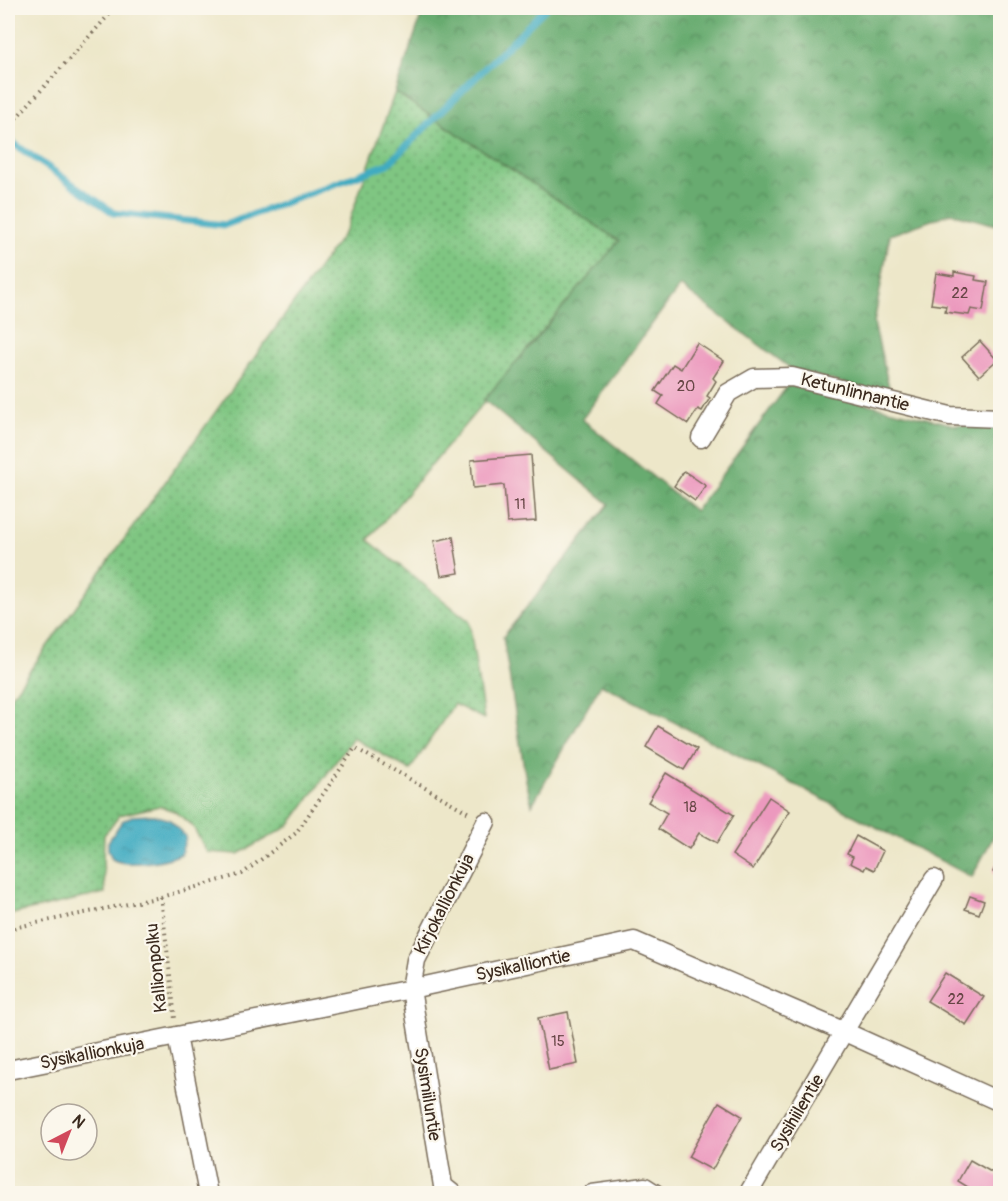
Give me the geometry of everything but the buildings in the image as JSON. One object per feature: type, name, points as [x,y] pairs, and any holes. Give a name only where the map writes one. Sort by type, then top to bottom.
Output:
[{"type":"street","name":"Ketunlinnantie","points":[[701,438],[728,393],[754,378],[792,376],[950,416],[997,420],[1000,418]]},
{"type":"street","name":"Kirjokallionkuja","points":[[411,990],[416,960],[486,822]]},
{"type":"street","name":"Sysihiilentie","points":[[748,1194],[934,879]]},
{"type":"street","name":"Sysikalliontie","points":[[177,1036],[411,990],[634,941],[1000,1102]]},
{"type":"street","name":"Sysimiiluntie","points":[[411,990],[443,1186],[453,1194]]},
{"type":"street","name":"Sysikallionkuja","points":[[8,1070],[177,1036]]},
{"type":"street","points":[[177,1036],[208,1194]]},
{"type":"street","points":[[592,1194],[645,1187],[656,1194]]},
{"type":"path","points":[[8,127],[116,8]]},
{"type":"path","points":[[8,929],[161,897],[242,874],[296,833],[355,748],[486,822]]},
{"type":"path","name":"Kallionpolku","points":[[161,897],[177,1036]]},
{"type":"green space","points":[[424,8],[1000,8],[1000,226],[951,213],[890,235],[874,323],[891,396],[793,370],[680,286],[582,419],[695,511],[788,385],[955,425],[1000,428],[1000,824],[972,877],[601,684],[532,805],[503,637],[609,504],[484,400],[619,241],[395,92]]},
{"type":"green space","points":[[395,92],[620,241],[368,540],[469,621],[484,719],[454,704],[410,770],[353,738],[289,826],[238,854],[207,852],[192,825],[174,811],[159,806],[120,815],[104,835],[105,893],[8,915],[8,701],[346,230]]},
{"type":"water","points":[[154,815],[170,820],[186,837],[181,854],[166,859],[136,863],[119,862],[112,859],[108,842],[122,821],[132,816]]},
{"type":"waterway","points":[[10,141],[114,213],[225,225],[388,164],[546,8]]}]
